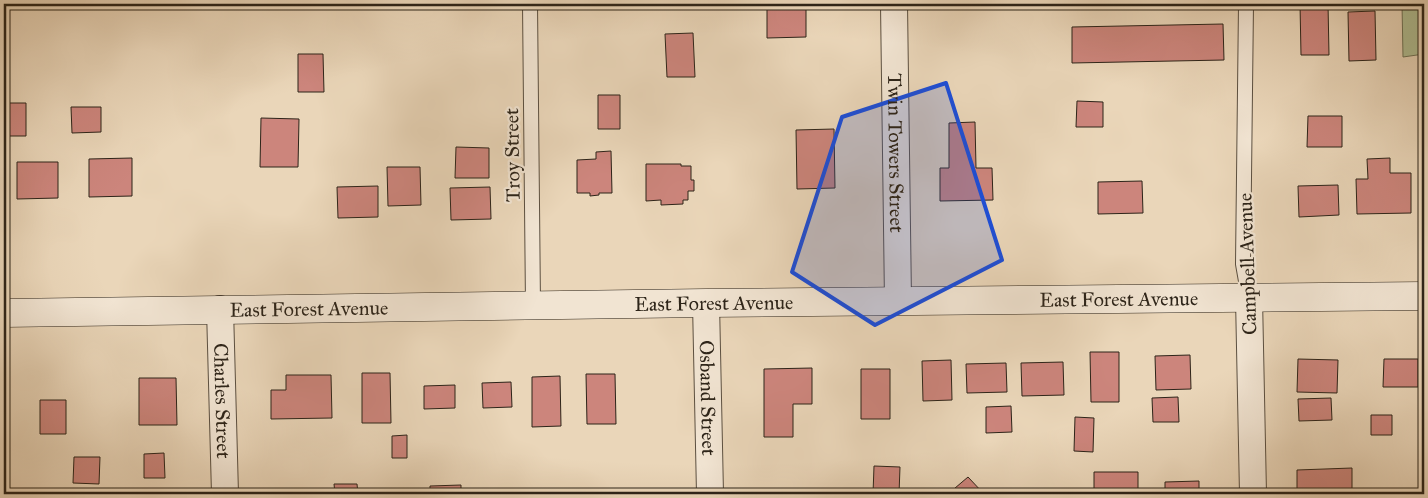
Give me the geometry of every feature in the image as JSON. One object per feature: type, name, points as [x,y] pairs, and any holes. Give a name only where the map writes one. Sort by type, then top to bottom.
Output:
[{"type":"street","name":"Twin Towers Street","points":[[894,4],[898,301]]},
{"type":"street","name":"East Forest Avenue","points":[[4,313],[533,305],[1424,296]]},
{"type":"street","name":"Campbell Avenue","points":[[1249,298],[1253,494]]},
{"type":"street","name":"Osband Street","points":[[706,303],[710,494]]},
{"type":"street","name":"Charles Street","points":[[220,309],[225,494]]},
{"type":"lane","name":"Troy Street","points":[[530,4],[533,305]]},
{"type":"lane","name":"Campbell Avenue","points":[[1246,4],[1243,264],[1249,298]]},
{"type":"highlighted area","points":[[946,83],[1002,260],[875,325],[792,272],[842,117]]},
{"type":"green space","points":[[1402,4],[1424,4],[1424,54],[1403,57]]},
{"type":"building","points":[[1300,4],[1328,4],[1329,55],[1301,55]]},
{"type":"building","points":[[806,8],[806,37],[767,38],[767,9]]},
{"type":"building","points":[[1375,11],[1376,60],[1349,61],[1348,12]]},
{"type":"building","points":[[1223,24],[1224,60],[1072,63],[1072,27]]},
{"type":"building","points":[[693,33],[695,77],[667,77],[665,34]]},
{"type":"building","points":[[298,54],[323,54],[324,92],[298,92]]},
{"type":"building","points":[[598,95],[620,95],[620,129],[598,129]]},
{"type":"building","points":[[1077,101],[1103,102],[1103,127],[1076,127]]},
{"type":"building","points":[[4,103],[26,103],[26,136],[4,136]]},
{"type":"building","points":[[71,107],[101,107],[101,132],[72,133]]},
{"type":"building","points":[[1308,116],[1342,116],[1342,147],[1307,147]]},
{"type":"building","points":[[261,118],[299,119],[298,167],[260,167]]},
{"type":"building","points":[[975,122],[976,168],[992,168],[993,200],[940,201],[940,168],[949,168],[949,123]]},
{"type":"building","points":[[834,129],[835,188],[797,189],[796,130]]},
{"type":"building","points":[[456,147],[489,148],[489,178],[455,178]]},
{"type":"building","points":[[611,151],[612,193],[599,193],[599,195],[590,196],[590,193],[577,193],[577,160],[596,159],[596,152]]},
{"type":"building","points":[[132,158],[132,196],[89,197],[89,159]]},
{"type":"building","points":[[1390,158],[1390,173],[1411,173],[1411,213],[1357,214],[1356,179],[1368,179],[1367,159]]},
{"type":"building","points":[[17,162],[58,162],[58,198],[17,199]]},
{"type":"building","points":[[646,164],[681,164],[681,166],[691,166],[691,180],[694,180],[694,191],[688,191],[688,200],[683,200],[683,204],[661,205],[661,200],[646,201]]},
{"type":"building","points":[[387,167],[420,167],[421,205],[388,206]]},
{"type":"building","points":[[1142,181],[1143,213],[1098,214],[1098,182]]},
{"type":"building","points":[[1338,185],[1339,215],[1299,217],[1298,186]]},
{"type":"building","points":[[378,186],[378,217],[338,218],[337,187]]},
{"type":"building","points":[[490,187],[491,219],[451,220],[450,188]]},
{"type":"building","points":[[1090,352],[1119,352],[1119,402],[1091,402]]},
{"type":"building","points":[[1190,355],[1191,389],[1156,390],[1155,356]]},
{"type":"building","points":[[1298,359],[1338,360],[1337,393],[1297,392]]},
{"type":"building","points":[[1384,359],[1418,359],[1418,387],[1383,387]]},
{"type":"building","points":[[951,360],[952,400],[923,401],[922,361]]},
{"type":"building","points":[[1063,362],[1064,395],[1022,396],[1021,363]]},
{"type":"building","points":[[1006,363],[1007,392],[967,393],[966,364]]},
{"type":"building","points":[[812,368],[812,404],[793,404],[793,437],[764,437],[764,369]]},
{"type":"building","points":[[861,369],[890,369],[890,419],[861,419]]},
{"type":"building","points":[[362,373],[390,373],[391,423],[362,423]]},
{"type":"building","points":[[586,374],[615,374],[616,424],[587,424]]},
{"type":"building","points":[[286,375],[331,375],[332,418],[271,419],[271,390],[286,390]]},
{"type":"building","points":[[560,376],[561,426],[532,427],[532,377]]},
{"type":"building","points":[[139,378],[176,378],[177,425],[139,425]]},
{"type":"building","points":[[511,382],[512,407],[483,408],[482,383]]},
{"type":"building","points":[[455,385],[455,408],[424,409],[424,386]]},
{"type":"building","points":[[1178,397],[1179,422],[1153,422],[1152,398]]},
{"type":"building","points":[[1331,398],[1332,420],[1299,421],[1298,399]]},
{"type":"building","points":[[40,400],[66,400],[66,434],[40,434]]},
{"type":"building","points":[[1011,406],[1012,432],[986,433],[986,407]]},
{"type":"building","points":[[1371,415],[1392,415],[1392,435],[1371,435]]},
{"type":"building","points":[[1075,417],[1094,418],[1093,452],[1074,451]]},
{"type":"building","points":[[407,435],[407,458],[392,458],[392,436]]},
{"type":"building","points":[[164,453],[165,478],[144,478],[144,454]]},
{"type":"building","points":[[74,457],[100,457],[99,484],[73,483]]},
{"type":"building","points":[[874,466],[900,467],[899,494],[873,494]]},
{"type":"building","points":[[1352,468],[1352,493],[1297,494],[1297,470]]},
{"type":"building","points":[[1094,472],[1138,472],[1138,494],[1094,494]]},
{"type":"building","points":[[968,477],[984,494],[948,494]]},
{"type":"building","points":[[1199,481],[1199,494],[1165,494],[1165,482]]},
{"type":"building","points":[[334,484],[357,484],[358,494],[335,494]]},
{"type":"building","points":[[461,485],[461,494],[430,494],[430,486]]}]
